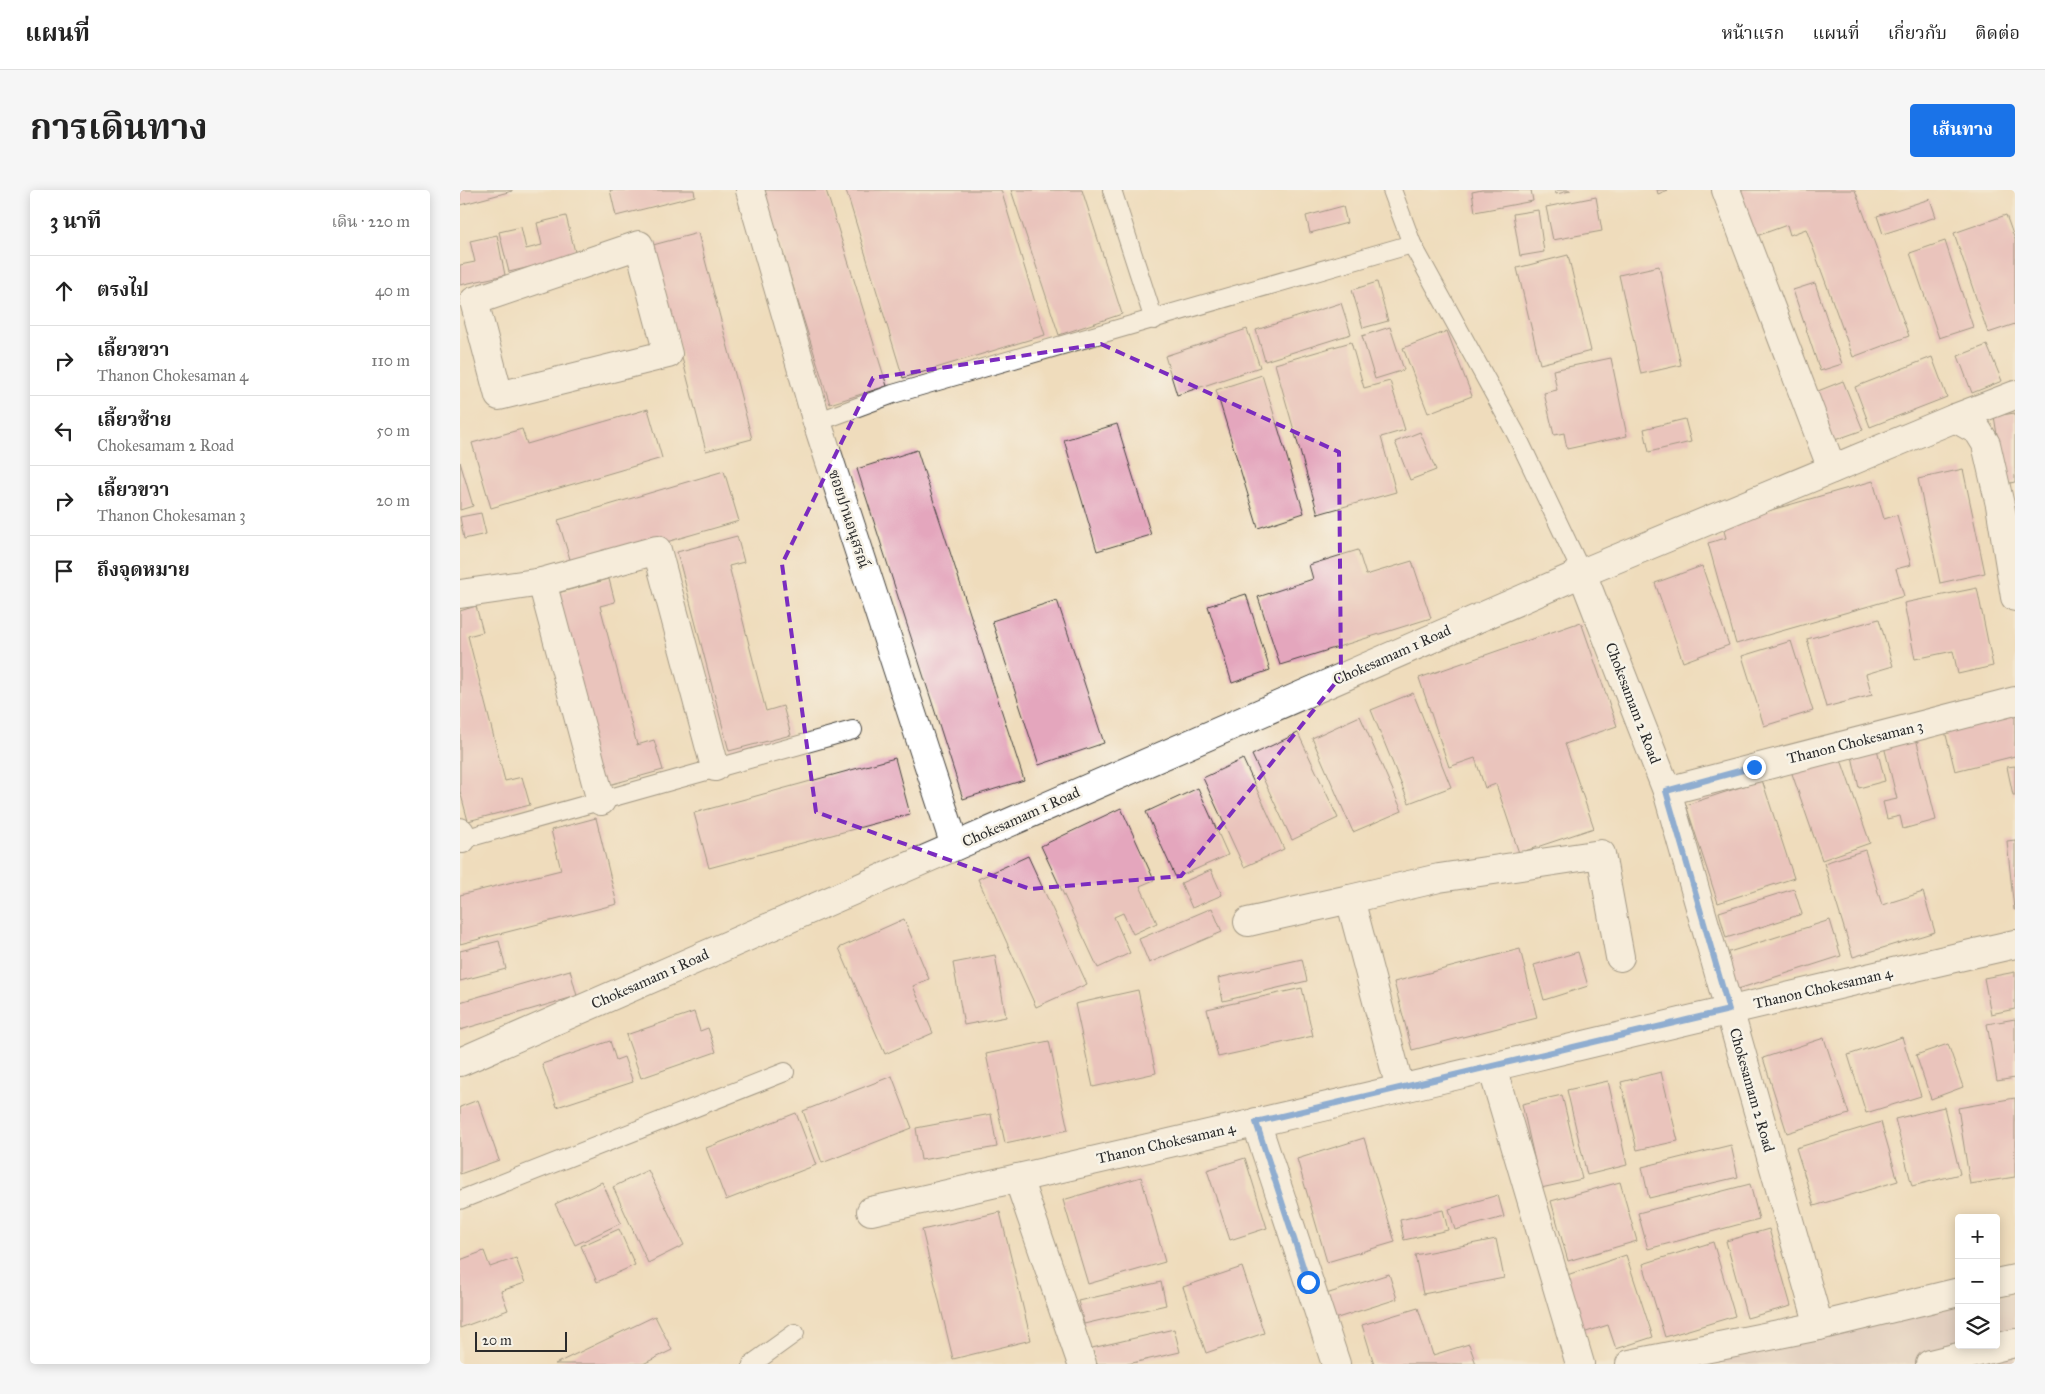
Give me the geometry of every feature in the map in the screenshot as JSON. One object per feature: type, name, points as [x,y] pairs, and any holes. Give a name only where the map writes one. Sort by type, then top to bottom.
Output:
[{"type":"street","name":"ซอยปานอนุสรณ์","points":[[750,190],[817,422],[955,846]]},
{"type":"street","points":[[1726,190],[1832,469]]},
{"type":"street","points":[[639,245],[668,354],[499,396],[471,333],[474,302],[639,245]]},
{"type":"street","name":"Chokesamam 1 Road","points":[[460,1062],[1582,573],[1955,418],[2015,395]]},
{"type":"street","points":[[1955,418],[1978,431],[1986,444],[2000,505],[2015,597]]},
{"type":"street","points":[[460,594],[542,582],[657,550],[715,767]]},
{"type":"street","name":"Chokesamam 2 Road","points":[[1582,573],[1666,791],[1819,1326]]},
{"type":"street","points":[[542,582],[601,800]]},
{"type":"street","name":"Thanon Chokesaman 3","points":[[1666,791],[2015,701]]},
{"type":"street","points":[[1248,922],[1439,878],[1601,854],[1620,957]]},
{"type":"street","points":[[1350,900],[1400,1088]]},
{"type":"street","name":"Thanon Chokesaman 4","points":[[871,1211],[2015,944]]},
{"type":"street","points":[[1492,1067],[1580,1364]]},
{"type":"street","points":[[1256,1122],[1336,1364]]},
{"type":"street","points":[[1018,1178],[1082,1364]]},
{"type":"street","points":[[2000,1282],[2015,1279]]},
{"type":"street","points":[[1630,1364],[1819,1326],[1955,1293]]},
{"type":"street","points":[[1930,1364],[2015,1343]]},
{"type":"lane","points":[[1112,190],[1154,320]]},
{"type":"lane","points":[[1392,190],[1412,244],[1516,434],[1582,573]]},
{"type":"lane","points":[[817,422],[893,394],[1412,244]]},
{"type":"lane","points":[[461,837],[852,730]]},
{"type":"lane","points":[[460,1200],[785,1072]]},
{"type":"lane","points":[[752,1364],[795,1333]]},
{"type":"highlighted area","points":[[1101,344],[1339,452],[1341,676],[1181,876],[1030,889],[816,812],[782,564],[873,378]]},
{"type":"shaded area","points":[[2015,1293],[2015,1364],[1696,1364],[1955,1307],[1955,1349],[2000,1349],[2000,1296]]},
{"type":"building","points":[[460,190],[512,190],[512,191],[460,205]]},
{"type":"building","points":[[610,190],[694,190],[695,196],[616,216]]},
{"type":"building","points":[[763,190],[826,190],[887,386],[830,404]]},
{"type":"building","points":[[846,190],[1001,190],[1045,335],[903,378]]},
{"type":"building","points":[[1011,190],[1082,190],[1122,314],[1059,335]]},
{"type":"building","points":[[1482,190],[1531,190],[1533,201],[1475,212],[1472,192]]},
{"type":"building","points":[[1555,190],[1570,190],[1570,191],[1556,194]]},
{"type":"building","points":[[1657,190],[1668,190],[1658,194]]},
{"type":"building","points":[[1733,190],[1855,190],[1909,336],[1853,357],[1806,229],[1790,235],[1787,225],[1751,238]]},
{"type":"building","points":[[1596,197],[1602,231],[1553,240],[1546,207]]},
{"type":"building","points":[[1930,199],[1936,217],[1883,234],[1877,216]]},
{"type":"building","points":[[1343,206],[1347,223],[1310,233],[1306,216]]},
{"type":"building","points":[[1538,210],[1544,252],[1520,256],[1513,214]]},
{"type":"building","points":[[2006,215],[2015,240],[2015,324],[1988,333],[1954,233]]},
{"type":"building","points":[[566,216],[576,256],[509,272],[499,232],[521,227],[526,249],[542,245],[537,223]]},
{"type":"building","points":[[698,233],[752,439],[706,451],[653,245]]},
{"type":"building","points":[[497,235],[505,275],[460,285],[460,265],[475,262],[470,241]]},
{"type":"building","points":[[1945,241],[1973,327],[1939,338],[1910,253]]},
{"type":"building","points":[[1568,255],[1591,351],[1540,364],[1517,268]]},
{"type":"building","points":[[1659,266],[1681,365],[1641,374],[1619,275]]},
{"type":"building","points":[[1377,282],[1388,321],[1363,328],[1352,290]]},
{"type":"building","points":[[1815,283],[1842,364],[1820,371],[1793,290]]},
{"type":"building","points":[[1341,303],[1351,334],[1265,361],[1256,330]]},
{"type":"building","points":[[1390,327],[1404,370],[1375,379],[1362,336]]},
{"type":"building","points":[[1247,329],[1260,367],[1177,395],[1165,356]]},
{"type":"building","points":[[1447,331],[1472,396],[1428,413],[1403,348]]},
{"type":"building","points":[[1351,342],[1364,388],[1390,381],[1405,430],[1381,437],[1396,492],[1318,514],[1275,364]]},
{"type":"building","points":[[1987,345],[2002,381],[1972,393],[1958,356]]},
{"type":"building","points":[[1932,357],[1947,397],[1870,427],[1855,387]]},
{"type":"building","points":[[1611,358],[1627,436],[1567,449],[1564,433],[1554,435],[1544,393],[1557,390],[1553,370]]},
{"type":"building","points":[[1262,375],[1304,513],[1258,528],[1216,390]]},
{"type":"building","points":[[1843,381],[1863,430],[1832,441],[1813,393]]},
{"type":"building","points":[[648,409],[662,458],[491,508],[472,443],[522,429],[527,444]]},
{"type":"building","points":[[2015,413],[2015,482],[2005,484],[1994,416]]},
{"type":"building","points":[[1685,419],[1691,442],[1649,452],[1644,429]]},
{"type":"building","points":[[1117,424],[1151,535],[1097,551],[1064,440]]},
{"type":"building","points":[[1420,432],[1436,470],[1410,480],[1395,442]]},
{"type":"building","points":[[917,450],[1024,780],[963,799],[857,469]]},
{"type":"building","points":[[460,462],[473,506],[460,510]]},
{"type":"building","points":[[1963,469],[1985,573],[1940,583],[1918,479]]},
{"type":"building","points":[[724,471],[739,521],[573,569],[558,520]]},
{"type":"building","points":[[1873,481],[1884,519],[1897,515],[1911,565],[1896,569],[1904,596],[1736,644],[1708,543],[1726,538],[1722,524]]},
{"type":"building","points":[[481,513],[486,534],[464,539],[460,517]]},
{"type":"building","points":[[737,536],[744,562],[729,566],[766,711],[783,706],[791,735],[729,751],[677,552]]},
{"type":"building","points":[[1358,550],[1366,575],[1412,561],[1431,618],[1280,665],[1258,597],[1313,579],[1309,565]]},
{"type":"building","points":[[1702,566],[1729,645],[1683,662],[1655,583]]},
{"type":"building","points":[[609,579],[615,602],[600,606],[637,745],[654,740],[663,770],[598,788],[547,596]]},
{"type":"building","points":[[1977,588],[1993,666],[1958,674],[1953,651],[1915,659],[1904,603]]},
{"type":"building","points":[[1246,594],[1270,670],[1232,683],[1208,606]]},
{"type":"building","points":[[1057,600],[1104,743],[1039,765],[992,621]]},
{"type":"building","points":[[476,606],[483,632],[468,636],[505,781],[522,777],[530,805],[468,821],[460,791],[460,611]]},
{"type":"building","points":[[1879,619],[1893,666],[1866,674],[1872,695],[1826,707],[1807,639]]},
{"type":"building","points":[[1581,622],[1617,726],[1565,744],[1594,828],[1519,853],[1496,784],[1485,788],[1475,758],[1449,767],[1419,678]]},
{"type":"building","points":[[1791,641],[1813,711],[1764,726],[1742,656]]},
{"type":"building","points":[[1413,693],[1451,787],[1409,803],[1371,710]]},
{"type":"building","points":[[2015,709],[2015,756],[1955,771],[1944,727]]},
{"type":"building","points":[[1360,716],[1402,811],[1353,832],[1312,738]]},
{"type":"building","points":[[1298,733],[1338,818],[1292,840],[1252,755]]},
{"type":"building","points":[[1915,734],[1936,820],[1903,829],[1900,816],[1887,819],[1883,802],[1897,799],[1883,742]]},
{"type":"building","points":[[1875,741],[1885,781],[1859,788],[1850,747]]},
{"type":"building","points":[[1838,751],[1870,843],[1822,860],[1790,768]]},
{"type":"building","points":[[895,758],[910,814],[709,868],[694,813]]},
{"type":"building","points":[[1243,759],[1284,849],[1244,867],[1203,778]]},
{"type":"building","points":[[2015,766],[2015,795],[2013,795],[2007,767]]},
{"type":"building","points":[[1762,780],[1794,878],[1718,903],[1686,805]]},
{"type":"building","points":[[1198,788],[1228,855],[1176,878],[1146,812]]},
{"type":"building","points":[[1121,808],[1154,880],[1140,886],[1157,923],[1133,934],[1123,913],[1114,917],[1130,953],[1098,968],[1041,846]]},
{"type":"building","points":[[596,818],[617,904],[460,944],[460,895],[561,870],[551,830]]},
{"type":"building","points":[[2015,840],[2015,910],[2014,910],[2007,841]]},
{"type":"building","points":[[1865,850],[1882,905],[1923,892],[1935,932],[1853,957],[1824,863]]},
{"type":"building","points":[[1028,856],[1087,984],[1036,1007],[978,879]]},
{"type":"building","points":[[1211,870],[1222,895],[1192,908],[1181,883]]},
{"type":"building","points":[[1794,889],[1802,914],[1726,938],[1719,912]]},
{"type":"building","points":[[1212,908],[1222,932],[1149,963],[1139,939]]},
{"type":"building","points":[[904,919],[929,979],[913,986],[933,1033],[885,1054],[839,948]]},
{"type":"building","points":[[1830,920],[1841,956],[1738,989],[1726,953]]},
{"type":"building","points":[[499,941],[506,969],[460,981],[460,951]]},
{"type":"building","points":[[1520,949],[1537,1018],[1412,1050],[1394,982]]},
{"type":"building","points":[[1578,952],[1588,986],[1544,1000],[1534,965]]},
{"type":"building","points":[[995,955],[1006,1017],[964,1025],[953,963]]},
{"type":"building","points":[[1302,959],[1307,981],[1223,1001],[1218,978]]},
{"type":"building","points":[[570,970],[577,996],[460,1030],[460,1002]]},
{"type":"building","points":[[2015,972],[2015,1009],[1991,1014],[1984,978]]},
{"type":"building","points":[[1302,988],[1313,1036],[1218,1057],[1207,1009]]},
{"type":"building","points":[[1138,990],[1156,1073],[1093,1087],[1075,1004]]},
{"type":"building","points":[[694,1012],[700,1031],[708,1028],[716,1052],[641,1078],[626,1035]]},
{"type":"building","points":[[2015,1019],[2015,1078],[1997,1081],[1987,1024]]},
{"type":"building","points":[[1902,1037],[1921,1096],[1866,1113],[1848,1055]]},
{"type":"building","points":[[1824,1038],[1849,1114],[1787,1133],[1763,1058]]},
{"type":"building","points":[[610,1041],[616,1060],[624,1057],[633,1082],[557,1107],[542,1064]]},
{"type":"building","points":[[1049,1041],[1068,1130],[1005,1143],[986,1054]]},
{"type":"building","points":[[1948,1044],[1963,1087],[1931,1099],[1916,1055]]},
{"type":"building","points":[[1661,1072],[1678,1141],[1637,1150],[1621,1082]]},
{"type":"building","points":[[892,1076],[912,1128],[822,1163],[803,1111]]},
{"type":"building","points":[[1608,1081],[1627,1165],[1587,1175],[1567,1090]]},
{"type":"building","points":[[1562,1095],[1582,1179],[1541,1188],[1522,1104]]},
{"type":"building","points":[[2015,1098],[2015,1177],[1970,1184],[1958,1108]]},
{"type":"building","points":[[478,1100],[499,1160],[460,1174],[460,1107]]},
{"type":"building","points":[[1944,1107],[1960,1174],[1912,1186],[1895,1119]]},
{"type":"building","points":[[796,1113],[816,1165],[726,1200],[706,1148]]},
{"type":"building","points":[[991,1114],[997,1147],[921,1160],[916,1128]]},
{"type":"building","points":[[1881,1122],[1898,1181],[1814,1206],[1796,1148]]},
{"type":"building","points":[[1364,1138],[1395,1242],[1327,1262],[1297,1159]]},
{"type":"building","points":[[1731,1145],[1738,1177],[1649,1198],[1642,1167]]},
{"type":"building","points":[[1245,1158],[1267,1228],[1230,1240],[1207,1170]]},
{"type":"building","points":[[648,1170],[684,1245],[648,1263],[613,1187]]},
{"type":"building","points":[[1141,1177],[1165,1262],[1088,1284],[1063,1200]]},
{"type":"building","points":[[602,1182],[621,1223],[575,1245],[555,1204]]},
{"type":"building","points":[[1620,1182],[1637,1241],[1568,1261],[1551,1201]]},
{"type":"building","points":[[1750,1184],[1759,1219],[1648,1249],[1638,1213]]},
{"type":"building","points":[[1498,1195],[1504,1217],[1455,1230],[1449,1209]]},
{"type":"building","points":[[1443,1210],[1448,1230],[1404,1240],[1400,1220]]},
{"type":"building","points":[[1000,1212],[1031,1340],[953,1359],[922,1230]]},
{"type":"building","points":[[619,1229],[635,1265],[597,1282],[581,1246]]},
{"type":"building","points":[[1769,1229],[1791,1306],[1747,1318],[1726,1241]]},
{"type":"building","points":[[1496,1239],[1504,1278],[1423,1294],[1415,1255]]},
{"type":"building","points":[[1713,1242],[1735,1316],[1665,1337],[1643,1264]]},
{"type":"building","points":[[484,1251],[490,1267],[516,1258],[525,1283],[501,1291],[508,1310],[460,1328],[460,1260]]},
{"type":"building","points":[[1626,1255],[1653,1337],[1616,1349],[1608,1325],[1583,1333],[1564,1276]]},
{"type":"building","points":[[1242,1267],[1264,1333],[1206,1353],[1183,1287]]},
{"type":"building","points":[[1389,1274],[1397,1299],[1331,1320],[1323,1295]]},
{"type":"building","points":[[1161,1282],[1166,1305],[1084,1324],[1078,1301]]},
{"type":"building","points":[[1418,1308],[1433,1355],[1469,1344],[1476,1364],[1374,1364],[1362,1325]]},
{"type":"building","points":[[655,1316],[672,1350],[643,1364],[555,1364]]},
{"type":"building","points":[[1174,1329],[1180,1352],[1128,1364],[1095,1364],[1092,1348]]},
{"type":"route","points":[[1308,1282],[1256,1122],[1729,1010],[1666,791],[1754,767]]}]
